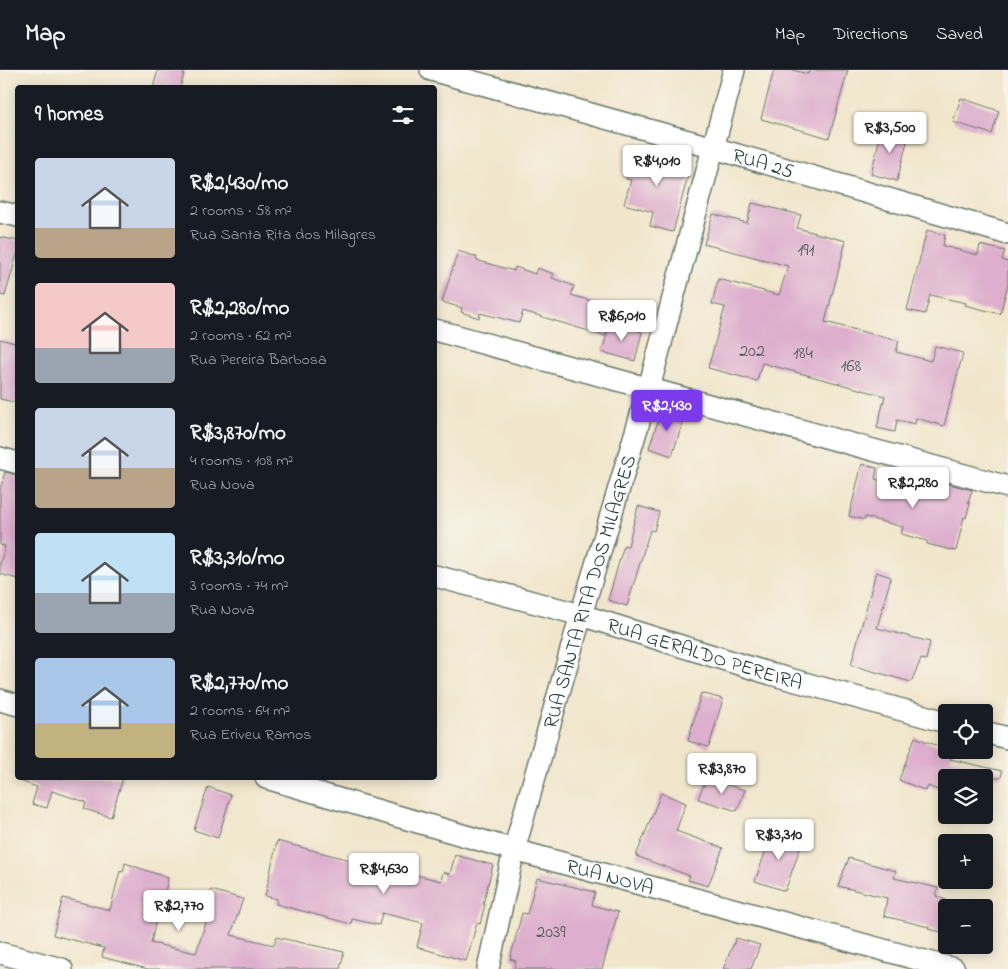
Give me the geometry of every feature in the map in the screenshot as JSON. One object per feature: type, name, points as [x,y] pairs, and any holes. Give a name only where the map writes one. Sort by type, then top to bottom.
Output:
[{"type":"street","name":"RUA 25","points":[[431,70],[714,148],[1008,234]]},
{"type":"street","name":"RUA SANTA RITA DOS MILAGRES","points":[[488,969],[514,850],[581,615],[650,388],[734,70]]},
{"type":"street","points":[[0,212],[15,215]]},
{"type":"street","points":[[437,331],[1008,487]]},
{"type":"street","points":[[0,458],[15,462]]},
{"type":"street","name":"RUA GERALDO PEREIRA","points":[[437,577],[581,615],[771,674],[938,720]]},
{"type":"street","points":[[0,700],[15,705]]},
{"type":"street","points":[[993,734],[1008,738]]},
{"type":"street","name":"RUA NOVA","points":[[273,780],[514,850],[954,969]]},
{"type":"street","points":[[0,952],[62,969]]},
{"type":"building","points":[[158,70],[185,70],[181,85],[154,85]]},
{"type":"building","points":[[774,70],[793,70],[808,74],[809,70],[848,70],[829,138],[761,119]]},
{"type":"building","points":[[961,98],[999,111],[992,134],[953,122]]},
{"type":"building","points":[[882,128],[909,134],[897,181],[871,174]]},
{"type":"building","points":[[635,148],[685,162],[684,166],[690,168],[673,232],[650,226],[653,212],[624,204],[631,180],[626,179]]},
{"type":"building","points":[[752,203],[801,215],[797,228],[846,241],[825,322],[899,341],[896,352],[931,361],[935,346],[963,353],[944,426],[916,418],[915,424],[897,420],[895,432],[877,428],[885,396],[762,363],[757,381],[708,368],[725,307],[712,304],[718,279],[779,295],[788,266],[704,244],[713,214],[747,223]]},
{"type":"building","points":[[927,230],[945,235],[943,246],[978,255],[980,245],[1005,251],[1002,260],[1008,262],[1008,284],[1000,314],[965,305],[966,303],[930,295],[925,314],[907,310]]},
{"type":"building","points":[[0,237],[15,240],[15,261],[5,296],[0,295]]},
{"type":"building","points":[[458,251],[477,257],[476,260],[514,271],[515,267],[535,274],[537,268],[554,274],[552,278],[574,286],[571,295],[612,307],[605,336],[523,311],[519,323],[480,313],[479,318],[461,312],[462,308],[442,302]]},
{"type":"building","points":[[610,324],[642,332],[635,361],[602,352]]},
{"type":"building","points":[[0,339],[15,343],[15,402],[0,399]]},
{"type":"building","points":[[662,409],[685,415],[672,456],[649,448]]},
{"type":"building","points":[[862,464],[877,468],[875,479],[938,496],[941,482],[972,490],[956,551],[927,544],[927,541],[901,534],[903,527],[865,517],[865,520],[849,516]]},
{"type":"building","points":[[5,472],[15,474],[15,578],[0,574],[0,564],[5,546],[0,545],[0,490]]},
{"type":"building","points":[[638,506],[659,512],[654,531],[650,530],[627,606],[608,600],[624,545],[628,546]]},
{"type":"building","points":[[876,572],[891,577],[877,628],[930,642],[926,660],[921,659],[911,682],[851,665]]},
{"type":"building","points":[[701,693],[723,699],[709,747],[688,741]]},
{"type":"building","points":[[915,737],[938,746],[938,759],[950,759],[1002,771],[1001,778],[993,778],[993,769],[938,769],[938,790],[928,786],[926,791],[899,780]]},
{"type":"building","points":[[706,779],[745,790],[737,811],[698,799]]},
{"type":"building","points":[[122,780],[111,817],[84,809],[86,802],[52,791],[47,808],[32,804],[37,787],[20,781]]},
{"type":"building","points":[[208,787],[231,795],[218,838],[194,830]]},
{"type":"building","points":[[661,793],[686,803],[676,831],[723,848],[708,886],[688,880],[690,876],[636,856]]},
{"type":"building","points":[[772,833],[803,840],[785,891],[755,881]]},
{"type":"building","points":[[277,841],[392,871],[392,869],[441,881],[443,872],[450,874],[455,855],[493,865],[480,924],[477,923],[466,961],[417,947],[423,923],[382,913],[379,925],[352,919],[351,924],[276,904],[277,899],[265,896]]},
{"type":"building","points":[[849,858],[896,871],[894,878],[938,888],[936,896],[944,899],[938,899],[938,931],[928,929],[929,927],[884,916],[887,898],[838,886]]},
{"type":"building","points":[[125,863],[168,878],[162,907],[159,906],[151,943],[196,953],[208,916],[204,914],[211,890],[243,899],[231,935],[274,945],[276,937],[344,952],[340,969],[148,969],[102,957],[104,948],[53,935],[63,898],[110,910],[120,871],[123,872]]},
{"type":"building","points":[[537,878],[595,892],[592,905],[618,912],[602,969],[514,969],[516,961],[510,959],[522,913],[527,914]]},
{"type":"building","points":[[736,938],[760,945],[751,969],[723,969]]}]
